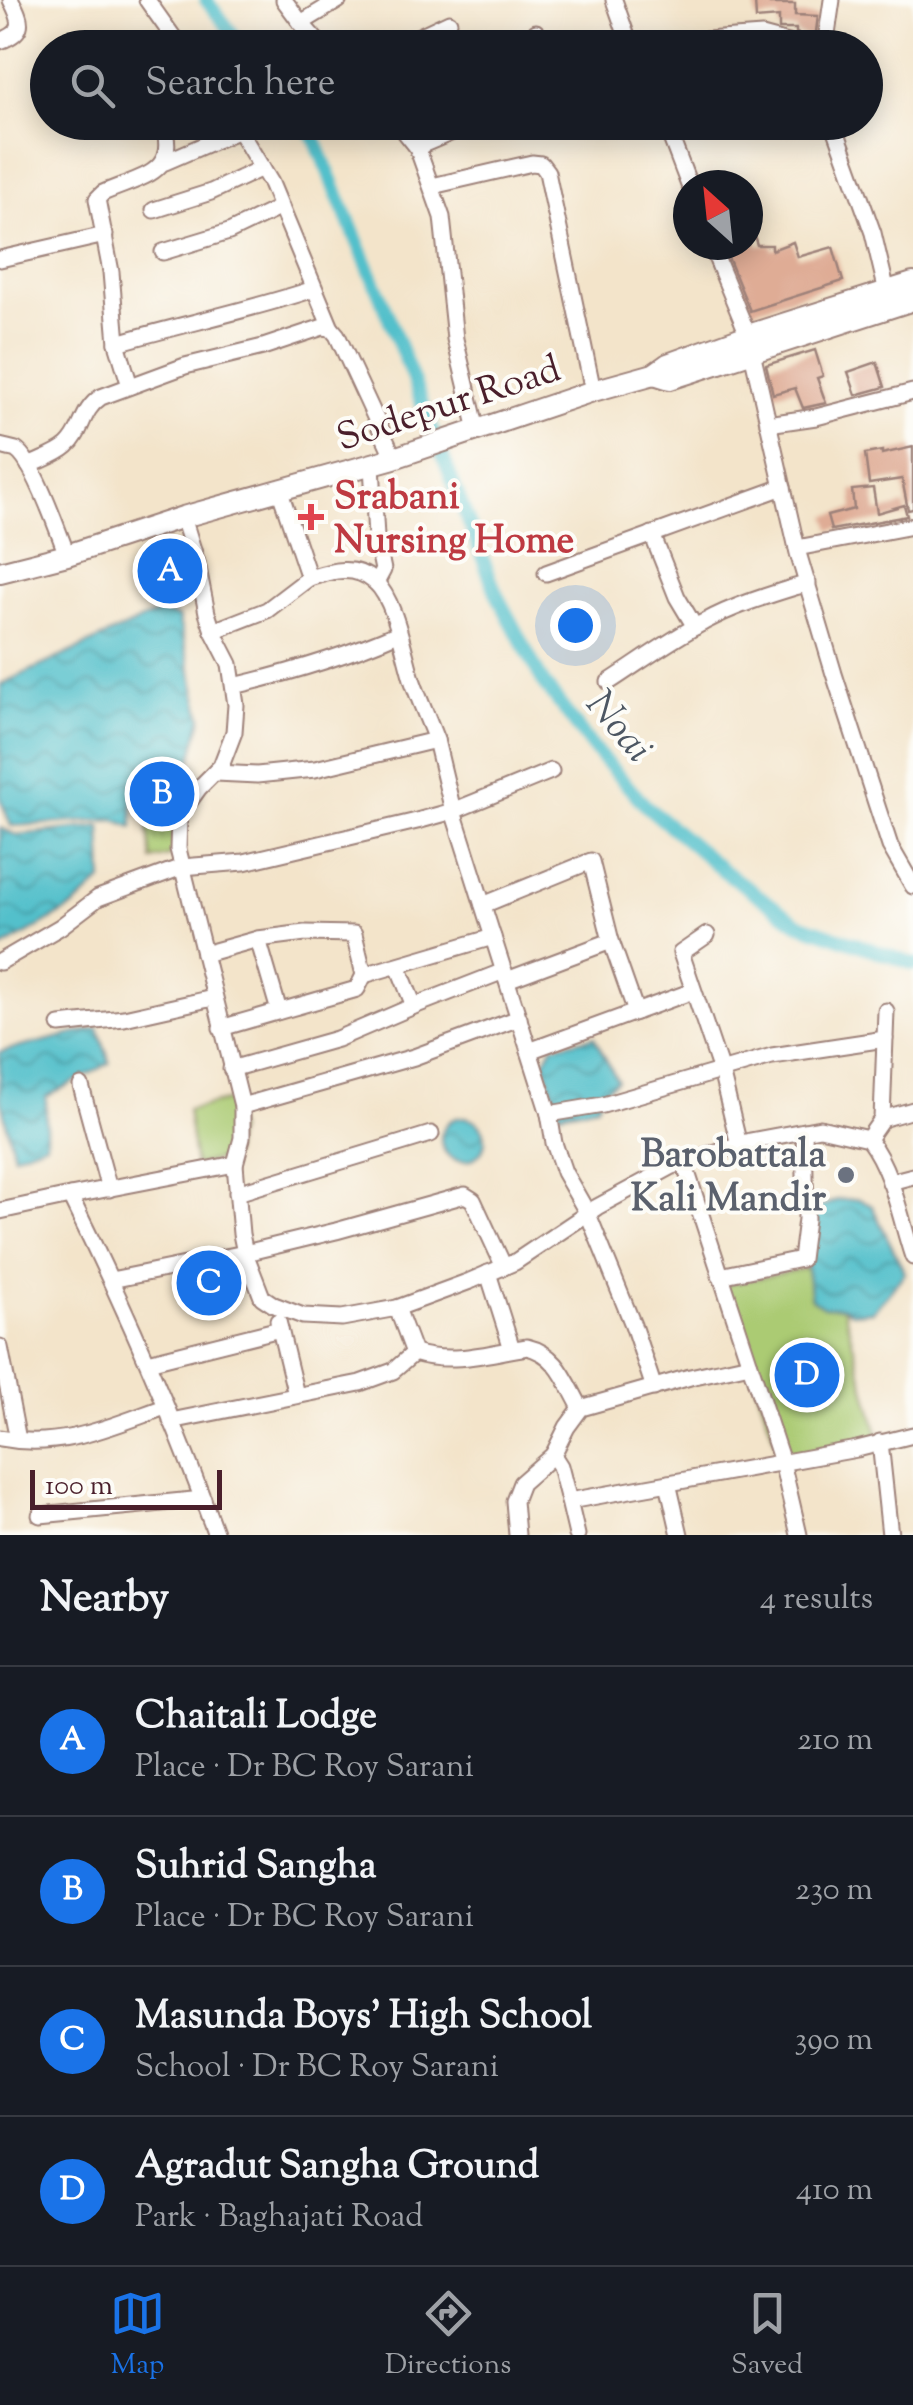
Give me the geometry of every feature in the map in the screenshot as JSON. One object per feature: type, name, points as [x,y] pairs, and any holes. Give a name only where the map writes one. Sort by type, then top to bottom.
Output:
[{"type":"main road","name":"Sodepur Road","points":[[0,572],[372,465],[654,374],[668,364],[749,344],[913,284]]},
{"type":"main road","points":[[749,344],[913,300]]},
{"type":"street","points":[[0,41],[18,29],[20,17],[11,0]]},
{"type":"street","points":[[147,0],[168,30]]},
{"type":"street","points":[[284,0],[306,30]]},
{"type":"street","points":[[301,24],[339,0]]},
{"type":"street","points":[[614,0],[624,30]]},
{"type":"street","points":[[831,30],[832,0]]},
{"type":"street","points":[[432,30],[449,22]]},
{"type":"street","points":[[165,162],[169,150],[166,140]]},
{"type":"street","points":[[130,386],[117,343],[111,272],[97,199],[208,140]]},
{"type":"street","points":[[245,140],[281,207],[330,328],[403,455]]},
{"type":"street","points":[[411,140],[442,218],[455,338],[471,432]]},
{"type":"street","points":[[417,147],[434,140]]},
{"type":"street","points":[[672,140],[683,170]]},
{"type":"street","points":[[839,140],[873,233],[887,292]]},
{"type":"street","points":[[432,186],[532,162],[541,164],[547,172],[593,391]]},
{"type":"street","points":[[154,210],[211,192],[262,168]]},
{"type":"street","points":[[163,252],[228,232],[281,207]]},
{"type":"street","points":[[0,259],[104,235]]},
{"type":"street","points":[[718,260],[749,344],[797,548],[834,674],[890,846],[913,886]]},
{"type":"street","points":[[117,343],[314,289]]},
{"type":"street","points":[[28,466],[69,445],[91,404],[100,397],[185,366],[330,328]]},
{"type":"street","points":[[768,424],[913,392]]},
{"type":"street","points":[[0,446],[16,450],[28,466],[67,555]]},
{"type":"street","points":[[372,465],[376,537],[383,570],[376,583]]},
{"type":"street","points":[[546,573],[784,488]]},
{"type":"street","points":[[280,492],[309,578]]},
{"type":"street","points":[[184,517],[213,631],[230,664],[236,705],[234,732],[221,766],[179,816],[178,849],[242,1106],[236,1193],[245,1253],[262,1297],[303,1316],[342,1318],[397,1308],[515,1262],[658,1174],[740,1145],[820,1128],[868,1139],[875,1148],[913,1257]]},
{"type":"street","points":[[797,548],[913,526]]},
{"type":"street","points":[[652,534],[677,598],[695,627]]},
{"type":"street","points":[[213,631],[268,610],[309,578],[333,570],[348,569],[376,583],[388,603],[436,740],[454,811],[549,1114],[554,1143],[564,1172],[588,1214],[654,1388]]},
{"type":"street","points":[[610,682],[695,627],[734,608],[808,583]]},
{"type":"street","points":[[234,686],[322,661],[398,633]]},
{"type":"street","points":[[216,773],[257,775],[314,768],[436,740]]},
{"type":"street","points":[[0,962],[60,927],[98,898],[182,866],[244,862],[454,811],[551,771]]},
{"type":"street","points":[[483,905],[591,861],[611,941],[636,1012]]},
{"type":"street","points":[[204,954],[258,939],[305,932],[354,934],[364,976]]},
{"type":"street","points":[[707,935],[681,953],[721,1071],[740,1145]]},
{"type":"street","points":[[220,1028],[357,988],[364,976],[493,938]]},
{"type":"street","points":[[258,939],[279,1011]]},
{"type":"street","points":[[230,1069],[338,1039],[414,1006],[611,941]]},
{"type":"street","points":[[398,966],[414,1006]]},
{"type":"street","points":[[529,1051],[693,991]]},
{"type":"street","points":[[60,1025],[124,1018],[213,998]]},
{"type":"street","points":[[868,1139],[882,1119],[886,1011]]},
{"type":"street","points":[[242,1106],[414,1056],[519,1018]]},
{"type":"street","points":[[549,1114],[603,1105],[772,1056],[885,1038]]},
{"type":"street","points":[[82,1086],[108,1189]]},
{"type":"street","points":[[882,1119],[913,1110]]},
{"type":"street","points":[[720,1276],[801,1259],[806,1218],[804,1131]]},
{"type":"street","points":[[236,1193],[431,1134]]},
{"type":"street","points":[[684,1163],[782,1462],[798,1535]]},
{"type":"street","points":[[0,1211],[235,1164]]},
{"type":"street","points":[[890,1182],[913,1176]]},
{"type":"street","points":[[112,1280],[245,1253],[465,1195],[473,1200],[496,1270],[512,1349]]},
{"type":"street","points":[[70,1196],[148,1362],[216,1535]]},
{"type":"street","points":[[274,1305],[296,1395]]},
{"type":"street","points":[[397,1308],[414,1353]]},
{"type":"street","points":[[148,1362],[280,1329]]},
{"type":"street","points":[[414,1353],[450,1359],[527,1346],[540,1350],[552,1357],[581,1408]]},
{"type":"street","points":[[0,1347],[18,1440]]},
{"type":"street","points":[[0,1438],[62,1441],[168,1414],[296,1395],[378,1378],[414,1353]]},
{"type":"street","points":[[517,1535],[514,1501],[521,1483],[553,1455],[566,1427],[581,1408],[750,1364]]},
{"type":"street","points":[[569,1502],[913,1436]]},
{"type":"street","points":[[880,1442],[890,1535]]},
{"type":"street","points":[[553,1455],[560,1466],[577,1535]]},
{"type":"street","points":[[668,1483],[680,1535]]},
{"type":"street","points":[[40,1515],[203,1499]]},
{"type":"green space","points":[[180,801],[177,854],[152,860],[145,803]]},
{"type":"green space","points":[[230,1100],[237,1129],[232,1156],[195,1166],[187,1110]]},
{"type":"green space","points":[[807,1268],[811,1299],[824,1307],[843,1307],[880,1442],[782,1462],[723,1285]]},
{"type":"water","points":[[159,612],[178,617],[202,717],[189,768],[133,784],[133,827],[115,820],[11,826],[0,798],[1,684]]},
{"type":"water","points":[[101,826],[103,880],[75,906],[0,949],[0,828],[17,835]]},
{"type":"water","points":[[98,1028],[110,1063],[46,1097],[46,1143],[14,1155],[0,1098],[0,1052]]},
{"type":"water","points":[[594,1037],[617,1080],[602,1092],[597,1106],[559,1113],[544,1061],[553,1046]]},
{"type":"water","points":[[463,1117],[479,1123],[485,1139],[479,1155],[463,1161],[447,1155],[441,1139],[447,1123]]},
{"type":"water","points":[[859,1199],[872,1206],[905,1273],[873,1311],[853,1313],[843,1307],[824,1307],[811,1299],[805,1253],[811,1211],[837,1200]]},
{"type":"building","points":[[755,1],[795,4],[795,15],[818,16],[816,30],[779,29],[779,17],[756,19]]},
{"type":"building","points":[[793,242],[798,257],[833,247],[843,281],[750,311],[729,260],[763,260],[763,245],[772,245],[772,250]]},
{"type":"building","points":[[815,350],[823,376],[817,378],[826,403],[803,408],[795,388],[773,394],[766,365]]},
{"type":"building","points":[[877,362],[885,387],[856,395],[848,372]]},
{"type":"building","points":[[913,447],[913,509],[908,510],[902,479],[869,484],[865,454]]},
{"type":"building","points":[[873,488],[877,513],[904,505],[907,516],[831,530],[827,516],[854,509],[852,490]]},
{"type":"building","points":[[181,550],[190,584],[158,593],[148,558]]},
{"type":"waterway","name":"Noai","points":[[206,0],[230,30]]},
{"type":"waterway","name":"Noai","points":[[315,140],[497,595],[543,682],[593,748],[646,806],[721,869],[797,923],[913,964]]},
{"type":"place","name":"Srabani Nursing Home","points":[[311,517]]},
{"type":"place","name":"Chaitali Lodge","points":[[170,571]]},
{"type":"place","name":"Suhrid Sangha","points":[[162,794]]},
{"type":"place","name":"Barobattala Kali Mandir","points":[[846,1175]]},
{"type":"place","name":"Masunda Boys' High School","points":[[209,1283]]},
{"type":"place","name":"Agradut Sangha Ground","points":[[807,1375]]}]
